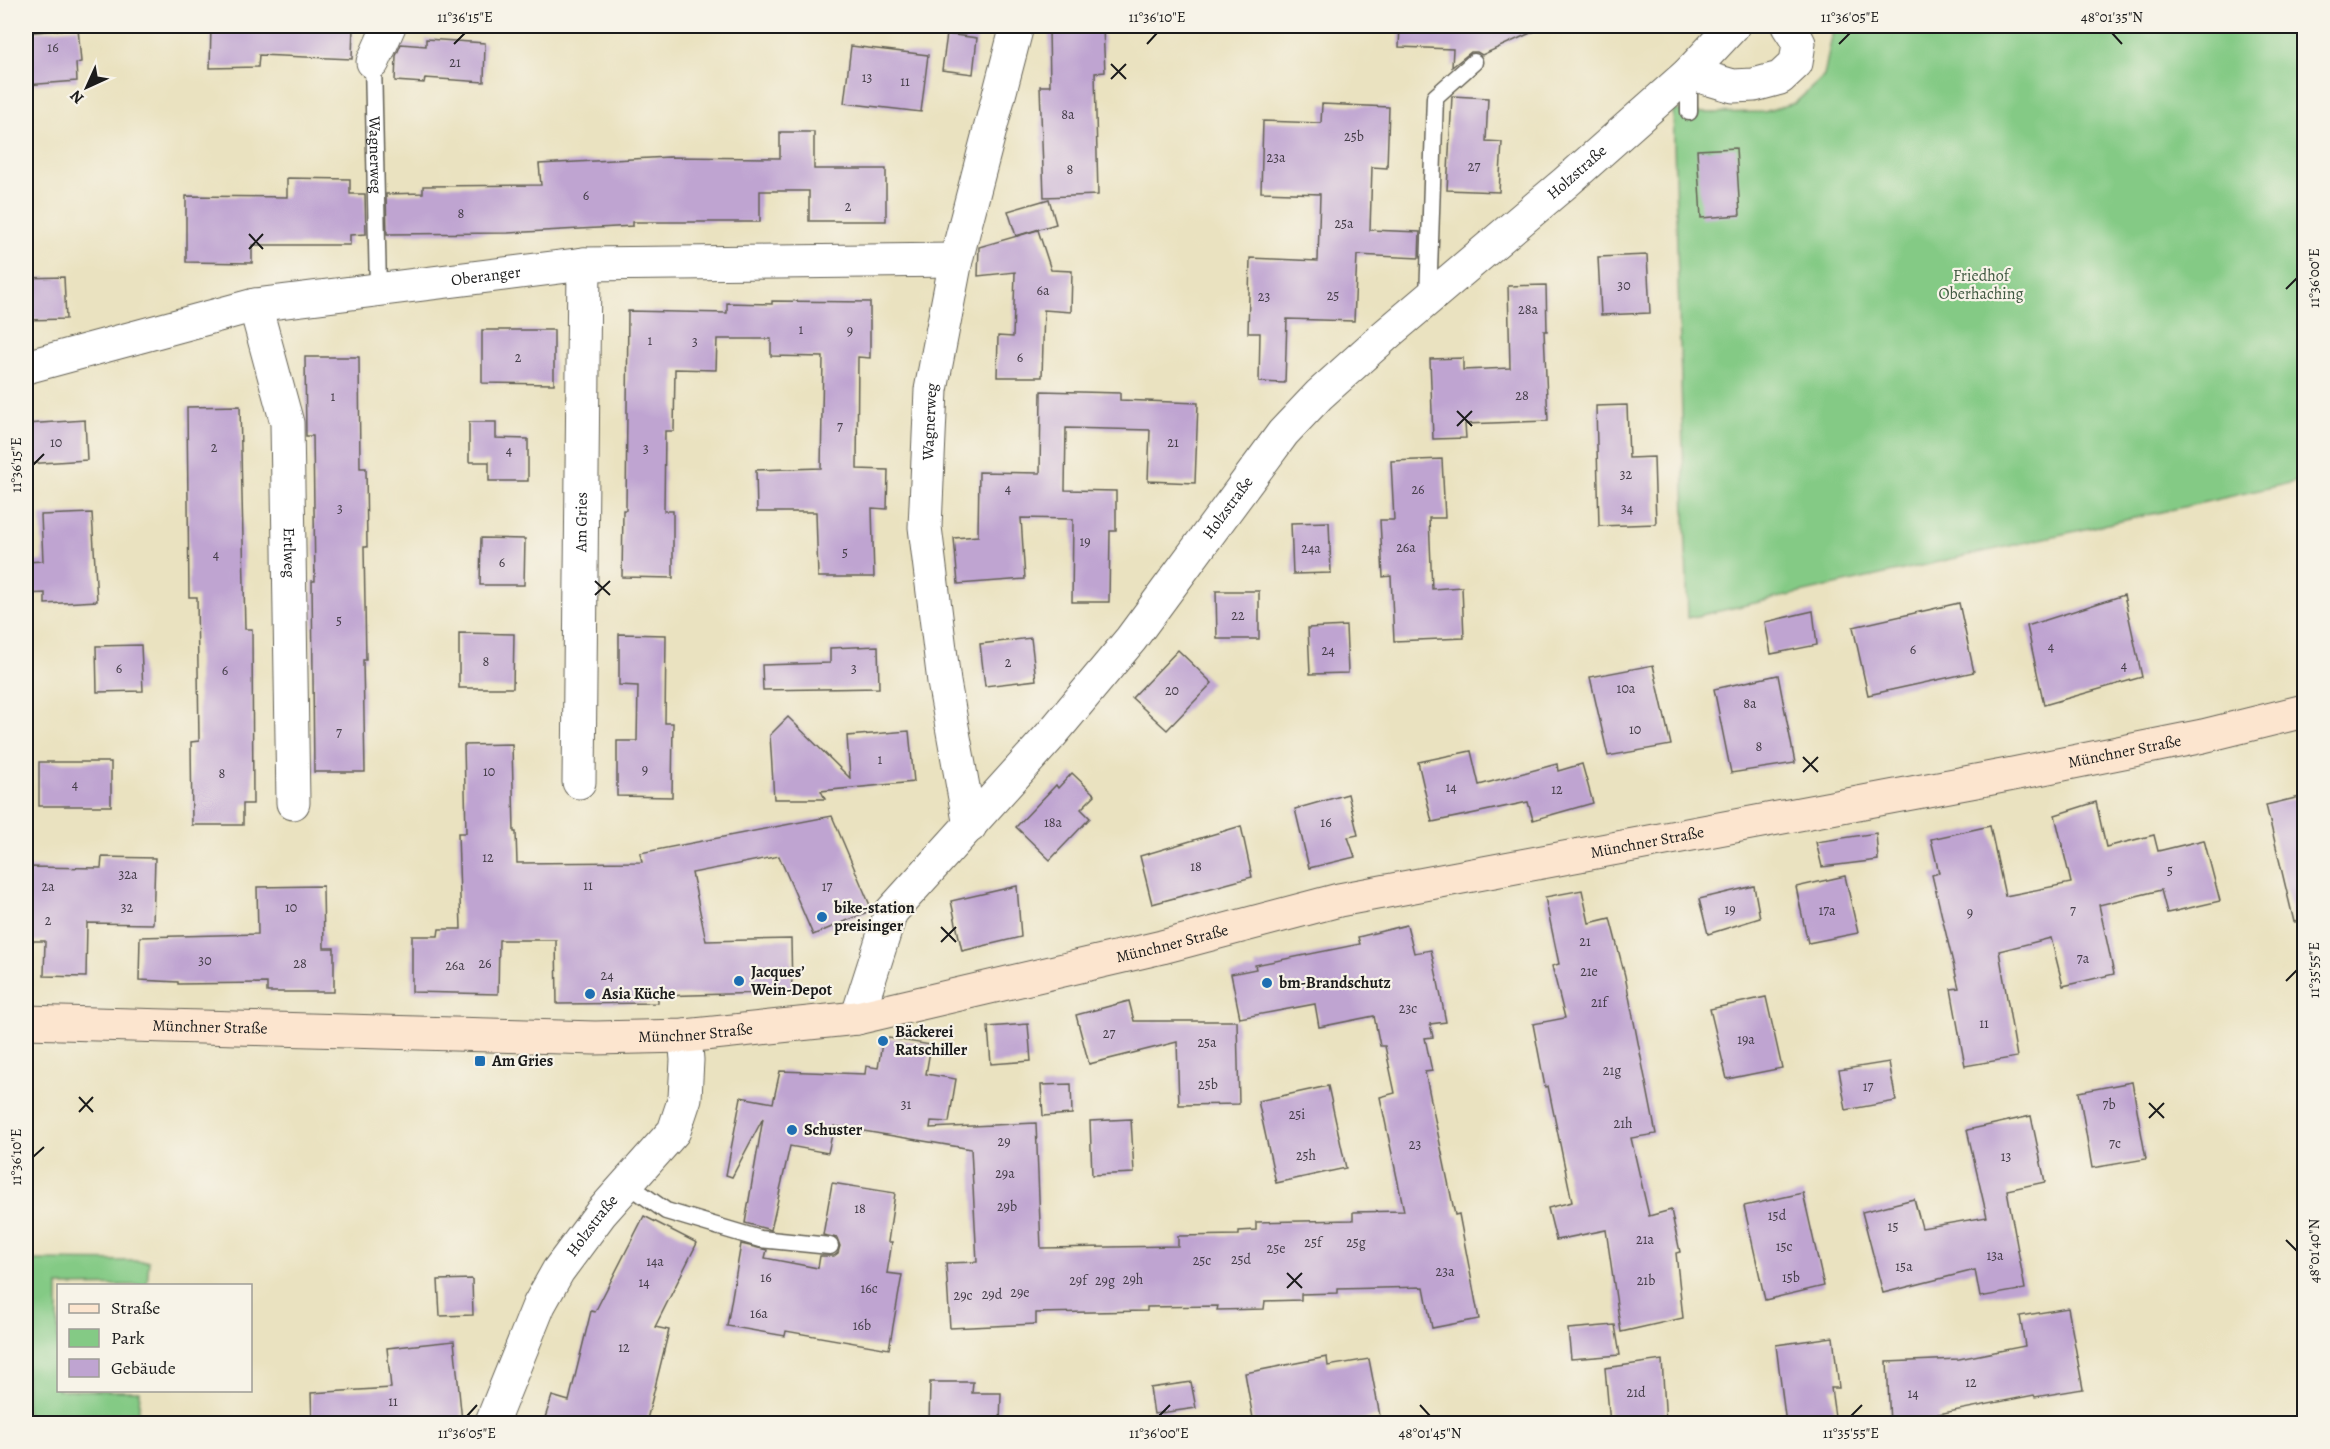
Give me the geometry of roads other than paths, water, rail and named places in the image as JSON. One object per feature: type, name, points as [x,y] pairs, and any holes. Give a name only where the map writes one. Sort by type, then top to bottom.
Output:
[{"type":"main road","name":"Münchner Straße","points":[[26,1022],[595,1038],[685,1036],[856,1018],[1162,947],[1339,900],[2008,775],[2203,736],[2304,711]]},
{"type":"street","name":"Wagnerweg","points":[[373,62],[389,26]]},
{"type":"street","name":"Wagnerweg","points":[[970,826],[944,682],[925,527],[931,390],[956,260],[1017,26]]},
{"type":"street","name":"Holzstraße","points":[[856,1018],[891,912],[1050,736],[1131,639],[1283,433],[1319,395],[1689,73],[1733,26]]},
{"type":"street","points":[[1689,73],[1733,86],[1754,85],[1780,78],[1796,63],[1798,53],[1799,43],[1788,26]]},
{"type":"street","name":"Oberanger","points":[[26,367],[255,305],[584,264],[956,260]]},
{"type":"street","name":"Am Gries","points":[[579,782],[584,264]]},
{"type":"street","name":"Ertlweg","points":[[255,305],[287,423],[293,803]]},
{"type":"street","name":"Holzstraße","points":[[491,1424],[539,1305],[554,1280],[601,1213],[674,1131],[685,1098],[687,1060],[685,1036]]},
{"type":"lane","name":"Wagnerweg","points":[[373,62],[378,289]]},
{"type":"lane","points":[[1428,300],[1435,97],[1474,62]]},
{"type":"lane","points":[[1689,73],[1689,112]]},
{"type":"lane","points":[[626,1183],[666,1210],[760,1239],[830,1246]]},
{"type":"place","name":"bike-station preisinger","points":[[822,917]]},
{"type":"place","name":"Jacques’ Wein-Depot","points":[[739,981]]},
{"type":"place","name":"bm-Brandschutz","points":[[1267,983]]},
{"type":"place","name":"Asia Küche","points":[[590,994]]},
{"type":"place","name":"Bäckerei Ratschiller","points":[[883,1041]]},
{"type":"place","name":"Am Gries","points":[[480,1061]]},
{"type":"place","name":"Schuster","points":[[792,1130]]},
{"type":"park label","name":"Friedhof Oberhaching","points":[[1981,285]]}]
